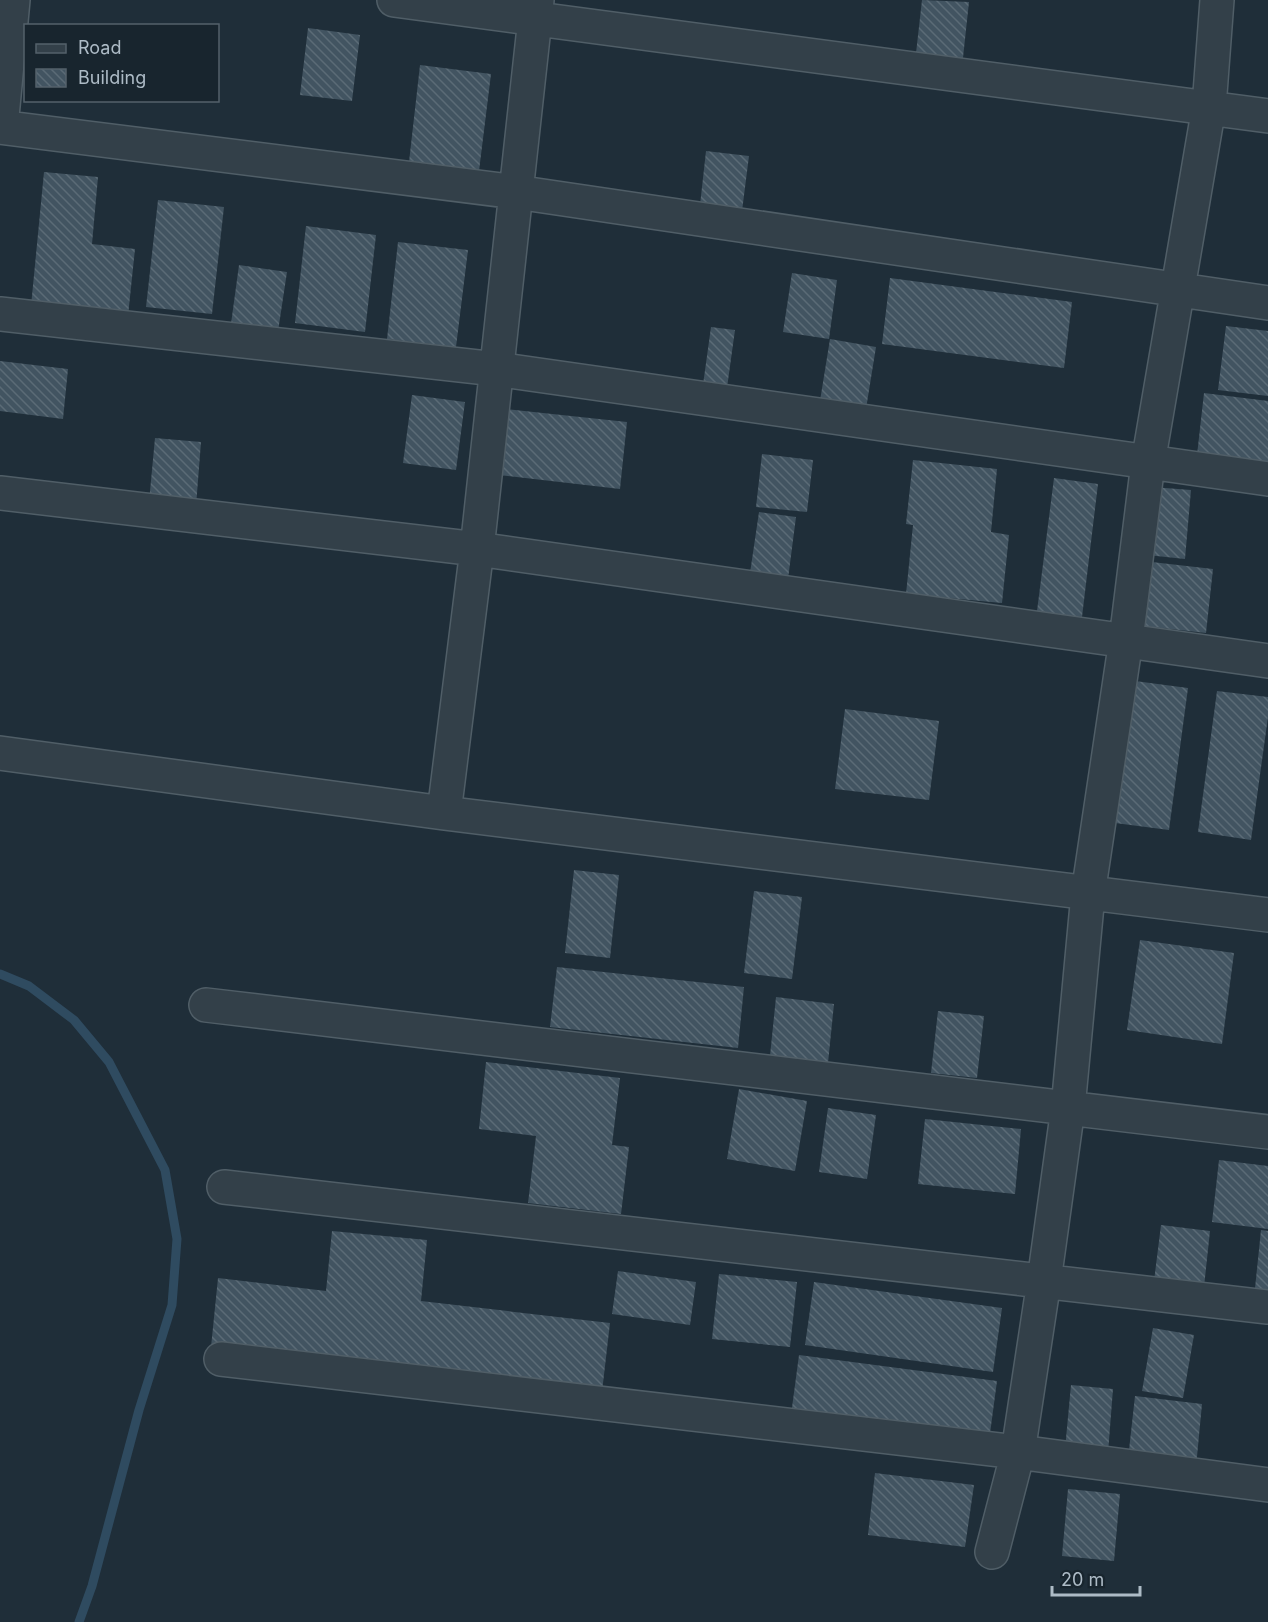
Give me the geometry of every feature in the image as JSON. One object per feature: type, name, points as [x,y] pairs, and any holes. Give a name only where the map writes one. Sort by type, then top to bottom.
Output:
[{"type":"street","points":[[13,0],[1,127],[516,192],[1268,303]]},
{"type":"street","points":[[394,0],[536,9],[1268,116]]},
{"type":"street","points":[[992,1552],[1018,1452],[1044,1281],[1068,1108],[1088,894],[1126,640],[1148,463],[1209,107],[1217,0]]},
{"type":"street","points":[[444,813],[477,549],[536,9]]},
{"type":"street","points":[[0,314],[496,369],[1268,479]]},
{"type":"street","points":[[0,493],[477,549],[1268,661]]},
{"type":"street","points":[[0,753],[444,813],[1268,915]]},
{"type":"street","points":[[206,1005],[1268,1132]]},
{"type":"street","points":[[224,1187],[1268,1306]]},
{"type":"street","points":[[222,1359],[1018,1452],[1268,1485]]},
{"type":"building","points":[[922,0],[969,2],[962,67],[915,62]]},
{"type":"building","points":[[308,28],[360,35],[352,101],[300,95]]},
{"type":"building","points":[[420,65],[491,74],[479,171],[409,162]]},
{"type":"building","points":[[706,151],[749,156],[741,219],[699,214]]},
{"type":"building","points":[[44,172],[98,177],[92,244],[135,249],[128,316],[31,306]]},
{"type":"building","points":[[158,200],[224,207],[212,314],[146,307]]},
{"type":"building","points":[[306,226],[376,235],[365,332],[295,323]]},
{"type":"building","points":[[398,242],[468,250],[456,347],[387,339]]},
{"type":"building","points":[[239,265],[287,272],[277,338],[230,331]]},
{"type":"building","points":[[792,273],[837,280],[829,339],[783,332]]},
{"type":"building","points":[[890,278],[1072,302],[1064,368],[882,344]]},
{"type":"building","points":[[1226,326],[1268,331],[1268,396],[1218,390]]},
{"type":"building","points":[[711,327],[735,330],[726,395],[702,392]]},
{"type":"building","points":[[830,339],[876,347],[865,415],[819,407]]},
{"type":"building","points":[[0,361],[68,369],[63,419],[0,411]]},
{"type":"building","points":[[1204,393],[1268,401],[1268,464],[1197,455]]},
{"type":"building","points":[[412,395],[465,402],[456,470],[403,463]]},
{"type":"building","points":[[497,408],[627,422],[620,489],[490,474]]},
{"type":"building","points":[[155,438],[201,442],[196,506],[149,502]]},
{"type":"building","points":[[762,454],[813,460],[807,512],[756,507]]},
{"type":"building","points":[[913,460],[997,469],[991,532],[1009,535],[1002,603],[906,594],[913,525],[906,524]]},
{"type":"building","points":[[1054,478],[1098,484],[1082,617],[1037,611]]},
{"type":"building","points":[[1152,487],[1191,490],[1185,559],[1147,555]]},
{"type":"building","points":[[759,512],[796,517],[788,579],[750,573]]},
{"type":"building","points":[[1143,561],[1213,569],[1206,633],[1135,625]]},
{"type":"building","points":[[1135,681],[1188,688],[1169,830],[1115,823]]},
{"type":"building","points":[[1217,691],[1268,697],[1268,717],[1251,840],[1198,832]]},
{"type":"building","points":[[845,709],[939,721],[929,800],[835,789]]},
{"type":"building","points":[[574,870],[619,875],[610,958],[565,953]]},
{"type":"building","points":[[754,891],[802,897],[792,979],[744,973]]},
{"type":"building","points":[[1140,940],[1234,953],[1222,1044],[1127,1030]]},
{"type":"building","points":[[557,967],[744,987],[738,1048],[550,1027]]},
{"type":"building","points":[[776,997],[834,1004],[828,1063],[770,1056]]},
{"type":"building","points":[[938,1011],[984,1016],[977,1078],[931,1073]]},
{"type":"building","points":[[486,1062],[620,1078],[612,1145],[629,1147],[621,1214],[528,1203],[536,1136],[479,1129]]},
{"type":"building","points":[[739,1089],[807,1101],[795,1171],[727,1159]]},
{"type":"building","points":[[828,1108],[876,1115],[867,1179],[819,1172]]},
{"type":"building","points":[[925,1119],[1021,1129],[1015,1194],[918,1184]]},
{"type":"building","points":[[1219,1160],[1268,1166],[1268,1229],[1212,1222]]},
{"type":"building","points":[[1161,1225],[1210,1231],[1204,1287],[1154,1281]]},
{"type":"building","points":[[1261,1230],[1268,1231],[1268,1299],[1254,1298]]},
{"type":"building","points":[[332,1231],[427,1240],[421,1301],[610,1323],[602,1392],[211,1347],[218,1278],[326,1291]]},
{"type":"building","points":[[618,1271],[696,1282],[690,1325],[612,1314]]},
{"type":"building","points":[[719,1274],[797,1282],[790,1347],[712,1339]]},
{"type":"building","points":[[814,1282],[1002,1308],[993,1372],[805,1345]]},
{"type":"building","points":[[1153,1328],[1194,1335],[1183,1398],[1142,1391]]},
{"type":"building","points":[[799,1355],[997,1381],[989,1441],[791,1415]]},
{"type":"building","points":[[1071,1385],[1113,1389],[1108,1453],[1065,1449]]},
{"type":"building","points":[[1135,1396],[1202,1404],[1196,1467],[1128,1459]]},
{"type":"building","points":[[875,1473],[974,1485],[965,1547],[868,1535]]},
{"type":"building","points":[[1068,1489],[1120,1494],[1114,1561],[1062,1556]]},
{"type":"waterway","points":[[0,974],[29,986],[74,1020],[109,1062],[165,1170],[177,1239],[172,1305],[139,1410],[92,1586],[79,1622]]}]
